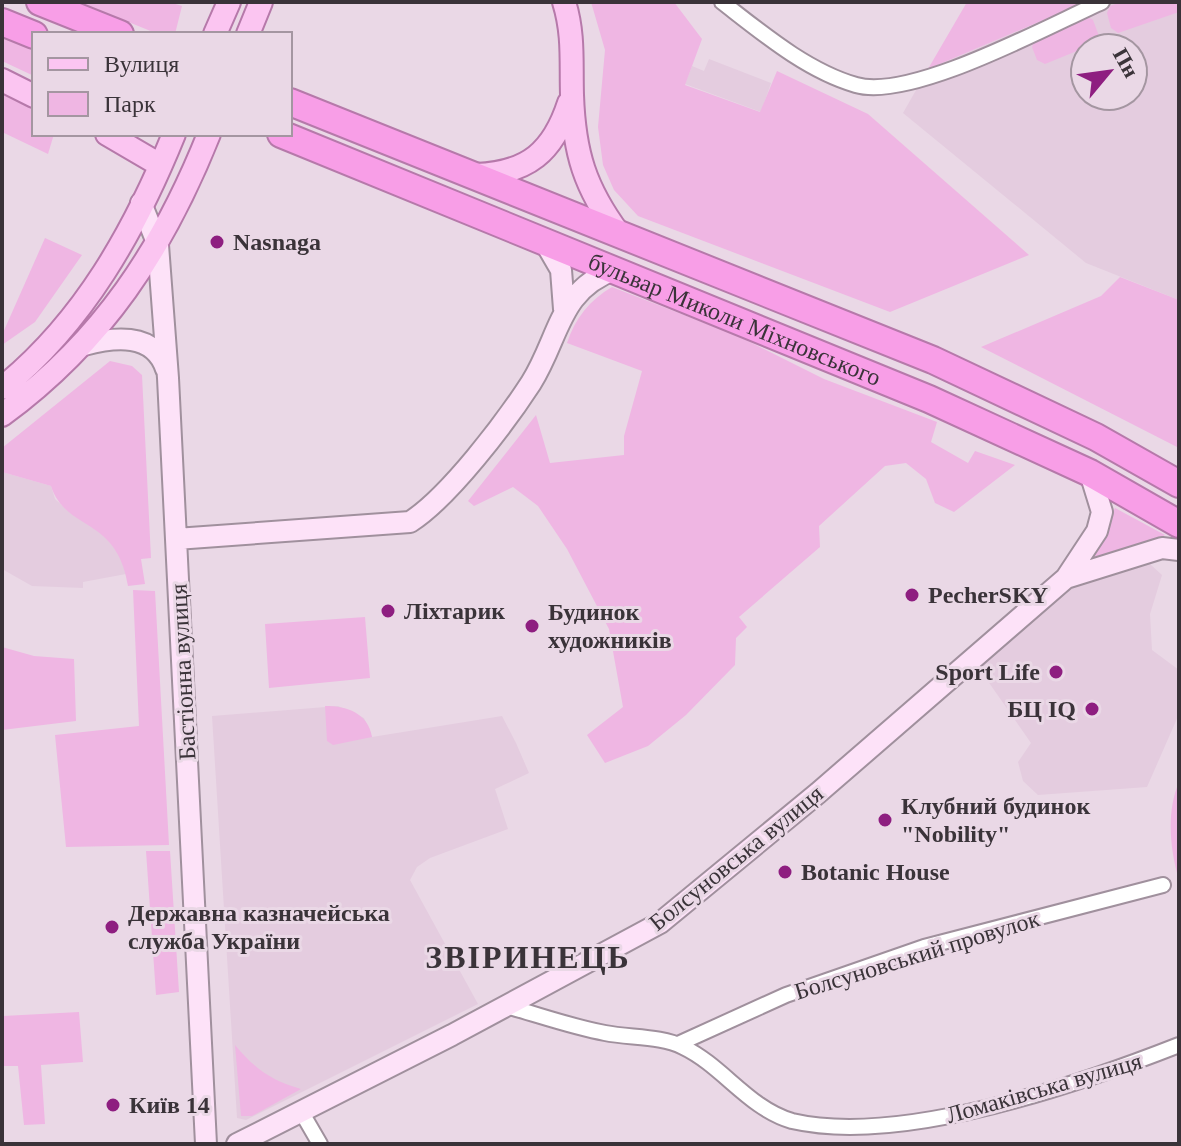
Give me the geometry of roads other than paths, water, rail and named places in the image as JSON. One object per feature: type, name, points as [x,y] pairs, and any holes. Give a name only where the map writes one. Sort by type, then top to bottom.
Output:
[{"type":"highway","points":[[40,2],[115,32]]},
{"type":"highway","points":[[2,22],[32,34]]},
{"type":"highway","name":"бульвар Миколи Міхновського","points":[[292,103],[933,360],[1096,437],[1179,484]]},
{"type":"highway","name":"бульвар Миколи Міхновського","points":[[286,136],[917,393],[1090,473],[1179,524]]},
{"type":"main road","points":[[249,32],[261,2]]},
{"type":"main road","points":[[564,2],[574,57],[572,94],[580,163],[587,186],[619,234]]},
{"type":"main road","points":[[216,32],[224,3]]},
{"type":"main road","points":[[2,80],[32,95]]},
{"type":"main road","points":[[472,175],[506,174],[548,148],[560,131],[572,94]]},
{"type":"main road","points":[[110,136],[160,165]]},
{"type":"main road","points":[[2,388],[43,353],[83,307],[173,138]]},
{"type":"main road","points":[[2,415],[84,345],[158,245],[206,142]]},
{"type":"street","points":[[722,2],[778,47],[857,86],[883,86],[919,82],[1102,2]]},
{"type":"street","name":"Бастіонна вулиця","points":[[141,203],[158,245],[168,378],[206,1144]]},
{"type":"street","points":[[543,239],[561,270],[564,309]]},
{"type":"street","points":[[176,539],[410,522],[430,508],[453,482],[524,391],[544,360],[564,309],[587,284],[616,269]]},
{"type":"street","points":[[84,345],[119,338],[137,341],[163,359],[168,378]]},
{"type":"street","name":"Болсуновська вулиця","points":[[237,1144],[302,1113],[660,923],[818,793],[1066,578],[1097,531],[1102,512],[1090,473]]},
{"type":"street","name":"Болсуновська вулиця","points":[[1066,578],[1162,548],[1179,550]]},
{"type":"street","name":"Болсуновський провулок","points":[[678,1044],[786,995],[924,947],[1163,885]]},
{"type":"street","name":"Ломаківська вулиця","points":[[506,1006],[604,1033],[678,1044],[703,1057],[763,1107],[790,1121],[827,1128],[913,1125],[953,1116],[1087,1081],[1179,1045]]},
{"type":"street","points":[[302,1113],[320,1144]]},
{"type":"place","name":"Nasnaga","points":[[217,242]]},
{"type":"place","name":"PecherSKY","points":[[912,595]]},
{"type":"place","name":"Ліхтарик","points":[[388,611]]},
{"type":"place","name":"Будинок художників","points":[[532,626]]},
{"type":"place","name":"Sport Life","points":[[1056,672]]},
{"type":"place","name":"БЦ IQ","points":[[1092,709]]},
{"type":"place","name":"Клубний будинок \"Nobility\"","points":[[885,820]]},
{"type":"place","name":"Botanic House","points":[[785,872]]},
{"type":"place","name":"Державна казначейська служба України","points":[[112,927]]},
{"type":"place","name":"Київ 14","points":[[113,1105]]},
{"type":"district","name":"ЗВІРИНЕЦЬ","points":[[528,957]]}]
